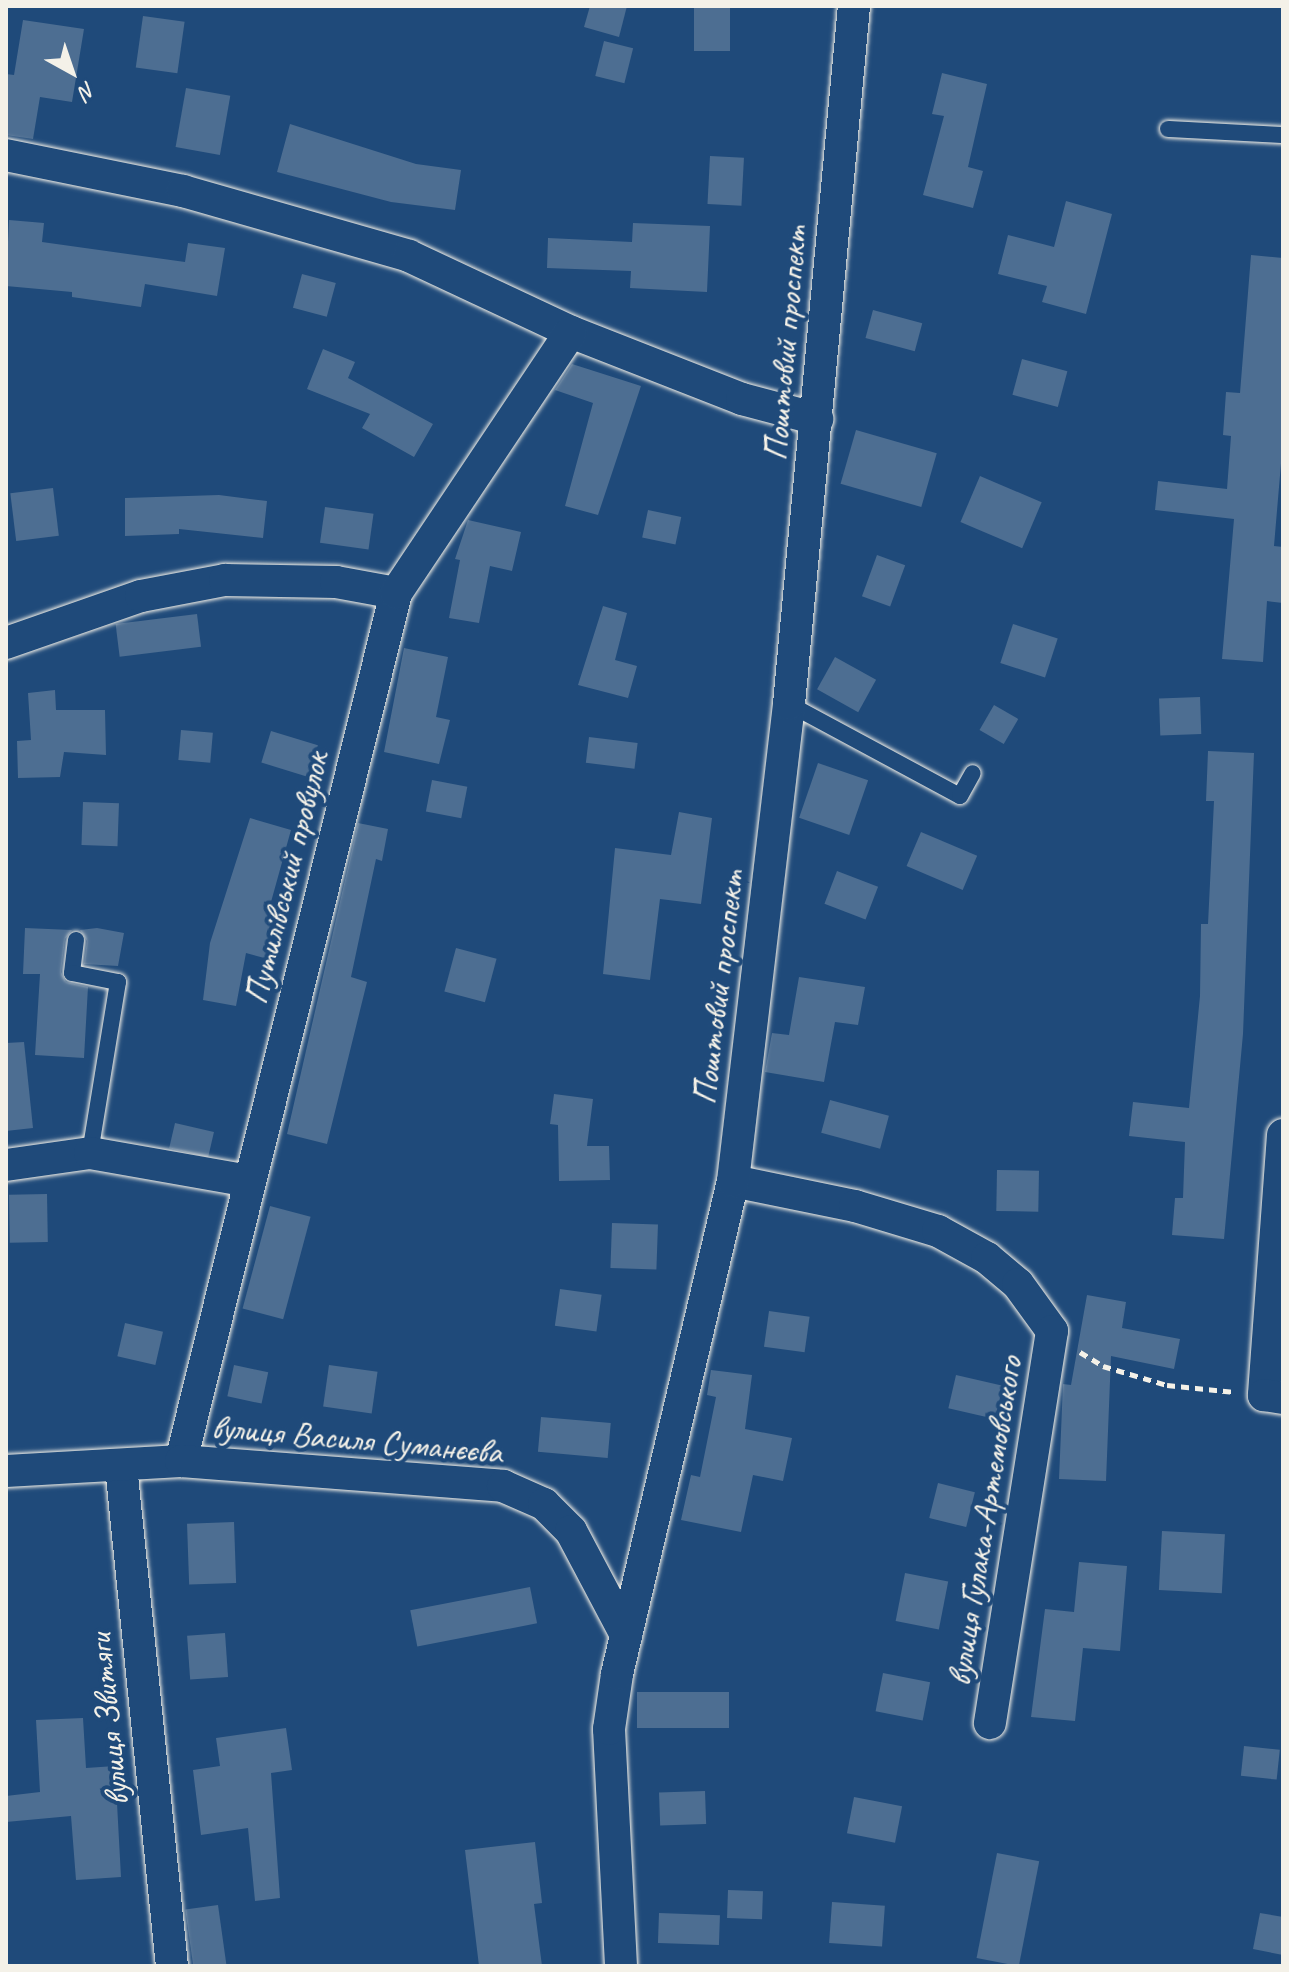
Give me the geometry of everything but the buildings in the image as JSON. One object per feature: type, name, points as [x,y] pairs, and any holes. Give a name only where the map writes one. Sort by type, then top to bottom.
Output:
[{"type":"street","name":"Поштовий проспект","points":[[621,1966],[609,1729],[626,1635],[733,1181],[789,704],[854,6]]},
{"type":"street","points":[[6,155],[183,191],[409,256],[571,332],[742,399],[817,419]]},
{"type":"street","name":"Путилівський провулок","points":[[181,1461],[396,593],[571,332]]},
{"type":"street","points":[[6,643],[141,596],[225,580],[336,582],[396,593]]},
{"type":"street","points":[[1273,1396],[1283,1135]]},
{"type":"street","points":[[6,1165],[90,1153],[248,1181]]},
{"type":"street","name":"вулиця Гулака-Артемовського","points":[[733,1181],[855,1206],[938,1231],[987,1258],[1018,1284],[1052,1331],[990,1723]]},
{"type":"street","name":"вулиця Василя Суманєєва","points":[[6,1471],[181,1461],[503,1486],[544,1504],[571,1531],[626,1635]]},
{"type":"street","name":"вулиця Звитяги","points":[[121,1466],[172,1966]]},
{"type":"lane","points":[[1168,129],[1283,135]]},
{"type":"lane","points":[[789,704],[960,796],[973,773]]},
{"type":"lane","points":[[76,940],[72,973],[118,982],[90,1153]]},
{"type":"path","name":"вулиця Гулака-Артемовського","points":[[1052,1331],[1103,1366],[1167,1385],[1273,1396]]}]
